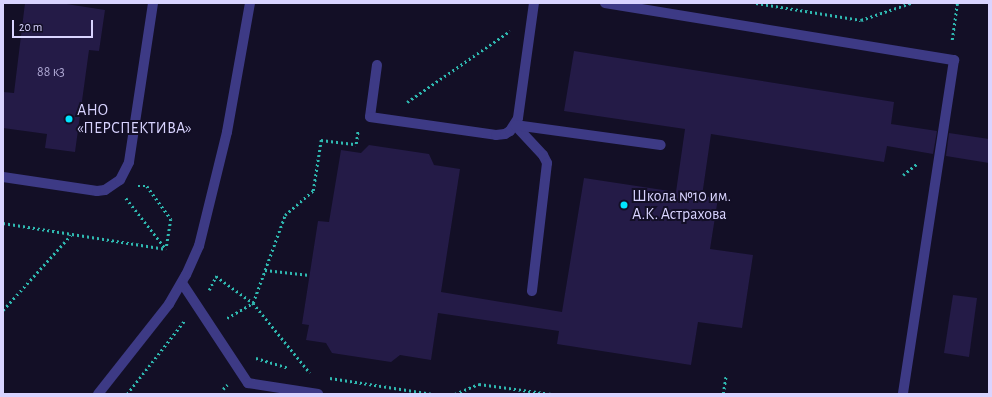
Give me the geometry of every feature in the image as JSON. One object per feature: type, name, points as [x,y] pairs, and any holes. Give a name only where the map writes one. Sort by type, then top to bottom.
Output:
[{"type":"street","points":[[3,177],[97,191],[105,190],[115,184],[125,172],[129,162],[153,3]]},
{"type":"street","points":[[98,394],[182,283],[199,246],[212,200],[227,132],[250,3]]},
{"type":"street","points":[[376,65],[370,117],[496,135],[510,131],[515,125],[534,3]]},
{"type":"street","points":[[605,3],[954,60],[903,394]]},
{"type":"street","points":[[515,125],[661,145]]},
{"type":"street","points":[[515,125],[543,155],[547,163],[532,291]]},
{"type":"street","points":[[182,283],[248,383],[318,394]]},
{"type":"path","points":[[756,3],[861,20],[911,3]]},
{"type":"path","points":[[949,59],[957,3]]},
{"type":"path","points":[[384,119],[532,16]]},
{"type":"path","points":[[231,323],[227,317],[253,303],[285,215],[314,190],[321,140],[356,144],[357,140]]},
{"type":"path","points":[[115,184],[166,249]]},
{"type":"path","points":[[115,184],[147,186],[171,219],[166,249]]},
{"type":"path","points":[[3,222],[166,249]]},
{"type":"path","points":[[3,310],[72,234]]},
{"type":"path","points":[[265,270],[310,275]]},
{"type":"path","points":[[127,394],[197,305],[216,276],[253,303],[312,375],[305,373]]},
{"type":"path","points":[[252,352],[256,358],[291,369]]},
{"type":"path","points":[[723,394],[726,376]]},
{"type":"path","points":[[328,378],[434,394]]},
{"type":"path","points":[[454,394],[479,384],[551,394]]},
{"type":"building","points":[[25,3],[60,3],[105,10],[99,51],[89,50],[75,152],[45,148],[47,134],[3,128],[3,92],[14,93]]},
{"type":"building","points":[[574,51],[894,102],[891,124],[937,131],[933,154],[887,146],[884,162],[711,134],[702,196],[718,198],[710,249],[753,255],[742,328],[698,322],[691,365],[557,344],[559,331],[438,313],[431,360],[400,355],[391,362],[332,353],[326,343],[306,340],[309,325],[302,324],[318,221],[329,222],[341,150],[361,153],[369,145],[429,154],[434,165],[460,169],[441,292],[562,312],[584,178],[676,192],[685,129],[564,111]]},
{"type":"building","points":[[949,133],[989,139],[989,163],[946,156]]},
{"type":"building","points":[[953,295],[977,298],[969,357],[944,353]]},
{"type":"place","name":"АНО «ПЕРСПЕКТИВА»","points":[[69,119]]},
{"type":"place","name":"Школа №10 им. А.К. Астрахова","points":[[624,205]]}]
